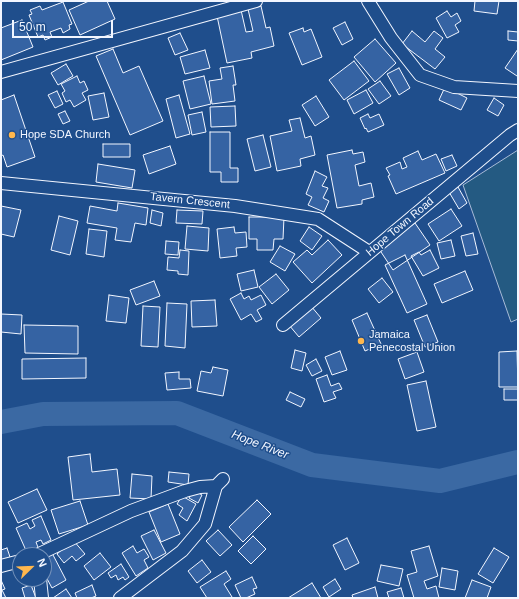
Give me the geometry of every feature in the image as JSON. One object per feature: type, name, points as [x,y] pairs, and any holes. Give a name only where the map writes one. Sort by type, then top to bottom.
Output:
[{"type":"street","points":[[1,72],[256,1]]},
{"type":"street","points":[[368,1],[391,38],[420,75],[454,86],[518,91]]},
{"type":"street","name":"Hope Town Road","points":[[283,325],[510,135],[518,130]]},
{"type":"street","name":"Tavern Crescent","points":[[1,183],[235,206],[318,219],[369,252]]},
{"type":"street","points":[[52,548],[131,512],[185,491],[220,482],[205,524],[182,551],[120,598]]},
{"type":"street","points":[[1,566],[12,563]]},
{"type":"street","points":[[41,587],[42,598]]},
{"type":"shaded area","points":[[518,150],[518,319],[511,322],[463,185]]},
{"type":"building","points":[[89,1],[107,1],[115,19],[80,35],[69,10]]},
{"type":"building","points":[[475,1],[499,1],[497,14],[474,11]]},
{"type":"building","points":[[63,2],[72,24],[69,25],[70,29],[63,33],[61,28],[50,32],[52,37],[45,40],[43,35],[38,37],[29,15],[32,14],[30,10],[40,6],[42,10]]},
{"type":"building","points":[[261,6],[266,28],[270,27],[274,46],[251,52],[252,58],[227,63],[217,16],[241,10],[246,32],[253,31],[248,9]]},
{"type":"building","points":[[447,11],[451,17],[457,13],[461,21],[455,25],[459,32],[447,38],[436,18]]},
{"type":"building","points":[[22,20],[33,47],[1,60],[1,28]]},
{"type":"building","points":[[345,22],[353,39],[342,45],[333,28]]},
{"type":"building","points":[[303,28],[304,32],[311,29],[322,57],[302,65],[289,33]]},
{"type":"building","points":[[412,31],[425,42],[434,31],[443,38],[435,49],[445,57],[435,69],[402,44]]},
{"type":"building","points":[[508,31],[518,32],[518,41],[508,40]]},
{"type":"building","points":[[180,33],[188,50],[175,55],[168,38]]},
{"type":"building","points":[[375,39],[396,63],[375,82],[354,57]]},
{"type":"building","points":[[113,49],[123,73],[139,66],[163,121],[130,135],[96,56]]},
{"type":"building","points":[[518,49],[518,75],[517,76],[505,68]]},
{"type":"building","points":[[205,50],[210,68],[185,74],[180,57]]},
{"type":"building","points":[[354,61],[369,81],[344,100],[329,80]]},
{"type":"building","points":[[66,64],[73,76],[58,85],[51,73]]},
{"type":"building","points":[[233,66],[236,85],[233,85],[235,101],[212,104],[209,81],[222,79],[220,68]]},
{"type":"building","points":[[399,68],[410,88],[399,95],[387,74]]},
{"type":"building","points":[[77,76],[80,83],[84,81],[88,90],[82,93],[86,100],[74,107],[70,100],[66,102],[62,93],[65,91],[61,84]]},
{"type":"building","points":[[204,76],[211,104],[190,109],[183,81]]},
{"type":"building","points":[[380,81],[391,96],[379,104],[368,89]]},
{"type":"building","points":[[445,87],[467,98],[461,110],[439,100]]},
{"type":"building","points":[[366,90],[373,103],[354,114],[347,100]]},
{"type":"building","points":[[57,91],[63,104],[55,108],[48,95]]},
{"type":"building","points":[[104,93],[109,117],[93,120],[88,96]]},
{"type":"building","points":[[14,95],[35,157],[7,167],[3,155],[1,156],[1,100]]},
{"type":"building","points":[[179,95],[190,134],[176,138],[166,99]]},
{"type":"building","points":[[316,96],[329,117],[315,126],[302,105]]},
{"type":"building","points":[[494,98],[504,105],[498,116],[487,110]]},
{"type":"building","points":[[235,106],[236,126],[211,127],[210,107]]},
{"type":"building","points":[[65,111],[70,121],[63,124],[58,114]]},
{"type":"building","points":[[202,112],[206,132],[192,135],[188,115]]},
{"type":"building","points":[[368,114],[370,118],[379,114],[384,125],[368,132],[360,118]]},
{"type":"building","points":[[300,118],[305,138],[311,136],[315,155],[300,159],[301,166],[277,171],[270,136],[292,131],[289,120]]},
{"type":"building","points":[[210,132],[230,132],[230,168],[238,168],[238,182],[221,182],[221,172],[210,172]]},
{"type":"building","points":[[263,135],[271,167],[255,171],[247,139]]},
{"type":"building","points":[[103,144],[130,144],[130,157],[103,157]]},
{"type":"building","points":[[170,146],[176,164],[149,174],[143,155]]},
{"type":"building","points":[[352,150],[353,154],[363,152],[365,162],[355,165],[359,186],[371,183],[374,197],[362,200],[362,204],[337,208],[327,155]]},
{"type":"building","points":[[418,151],[422,160],[436,154],[445,173],[396,194],[388,176],[390,175],[386,168],[400,162],[402,169],[407,167],[403,158]]},
{"type":"building","points":[[452,155],[457,166],[446,171],[441,159]]},
{"type":"building","points":[[98,164],[135,170],[132,188],[96,182]]},
{"type":"building","points":[[315,171],[327,177],[322,186],[328,188],[323,198],[329,201],[324,212],[308,205],[312,197],[306,194]]},
{"type":"building","points":[[458,187],[467,203],[459,209],[449,192]]},
{"type":"building","points":[[118,203],[148,208],[146,225],[135,223],[131,242],[115,240],[117,228],[87,223],[90,206],[117,211]]},
{"type":"building","points":[[1,206],[21,210],[14,237],[1,234]]},
{"type":"building","points":[[451,209],[462,226],[439,241],[428,224]]},
{"type":"building","points":[[152,210],[163,213],[161,226],[150,223]]},
{"type":"building","points":[[177,210],[203,211],[202,224],[176,223]]},
{"type":"building","points":[[59,216],[78,221],[70,255],[51,250]]},
{"type":"building","points":[[249,217],[284,217],[283,239],[274,239],[273,250],[257,250],[257,239],[249,239]]},
{"type":"building","points":[[415,223],[430,245],[393,270],[379,249]]},
{"type":"building","points":[[187,226],[209,228],[208,251],[185,249]]},
{"type":"building","points":[[234,227],[235,233],[246,232],[247,247],[236,248],[237,256],[220,258],[217,229]]},
{"type":"building","points":[[309,227],[322,236],[312,250],[300,241]]},
{"type":"building","points":[[89,229],[107,231],[104,257],[86,254]]},
{"type":"building","points":[[473,233],[478,254],[466,256],[461,236]]},
{"type":"building","points":[[328,240],[342,255],[312,283],[293,262],[307,250],[312,255]]},
{"type":"building","points":[[451,240],[455,256],[441,259],[437,243]]},
{"type":"building","points":[[166,241],[179,242],[178,255],[165,254]]},
{"type":"building","points":[[280,246],[295,254],[285,271],[270,262]]},
{"type":"building","points":[[180,250],[189,251],[188,275],[178,274],[178,271],[167,270],[168,257],[179,258]]},
{"type":"building","points":[[430,250],[439,268],[423,276],[411,256],[419,252],[421,255]]},
{"type":"building","points":[[405,255],[427,304],[407,313],[385,265]]},
{"type":"building","points":[[254,270],[258,287],[241,291],[237,274]]},
{"type":"building","points":[[465,271],[473,290],[442,303],[434,284]]},
{"type":"building","points":[[276,274],[289,290],[272,304],[259,287]]},
{"type":"building","points":[[382,278],[393,292],[379,303],[368,289]]},
{"type":"building","points":[[154,281],[160,296],[136,305],[130,290]]},
{"type":"building","points":[[241,293],[244,299],[249,296],[251,300],[261,295],[266,305],[257,310],[262,319],[256,322],[251,314],[241,320],[230,299]]},
{"type":"building","points":[[109,295],[129,298],[126,323],[106,321]]},
{"type":"building","points":[[215,300],[217,326],[192,327],[191,301]]},
{"type":"building","points":[[167,303],[187,304],[185,348],[165,346]]},
{"type":"building","points":[[143,306],[160,307],[158,347],[141,346]]},
{"type":"building","points":[[311,306],[321,318],[299,337],[289,325]]},
{"type":"building","points":[[367,313],[381,344],[365,351],[352,320]]},
{"type":"building","points":[[1,314],[22,315],[21,334],[1,332]]},
{"type":"building","points":[[427,315],[438,342],[425,347],[414,320]]},
{"type":"building","points":[[24,325],[78,326],[78,354],[25,353]]},
{"type":"building","points":[[295,350],[306,353],[302,371],[291,368]]},
{"type":"building","points":[[340,351],[347,370],[332,375],[325,357]]},
{"type":"building","points":[[517,351],[518,387],[499,387],[499,352]]},
{"type":"building","points":[[417,352],[424,372],[405,379],[398,359]]},
{"type":"building","points":[[86,358],[86,378],[22,379],[22,359]]},
{"type":"building","points":[[316,359],[322,371],[312,376],[306,365]]},
{"type":"building","points":[[213,367],[228,370],[223,396],[197,391],[201,371],[211,373]]},
{"type":"building","points":[[179,372],[179,379],[190,379],[191,388],[167,390],[165,373]]},
{"type":"building","points":[[327,375],[331,386],[339,383],[342,389],[333,392],[336,398],[324,402],[316,379]]},
{"type":"building","points":[[426,381],[436,427],[417,431],[407,385]]},
{"type":"building","points":[[504,389],[518,389],[518,400],[504,400]]},
{"type":"building","points":[[290,392],[305,399],[301,407],[286,400]]},
{"type":"building","points":[[90,454],[92,472],[117,469],[120,495],[73,500],[68,457]]},
{"type":"building","points":[[169,472],[189,474],[188,485],[168,482]]},
{"type":"building","points":[[132,474],[152,476],[151,499],[130,498]]},
{"type":"building","points":[[37,489],[47,510],[18,523],[8,502]]},
{"type":"building","points":[[193,490],[202,495],[198,503],[189,498]]},
{"type":"building","points":[[182,496],[196,504],[187,521],[179,515],[183,508],[177,504]]},
{"type":"building","points":[[257,500],[271,514],[243,542],[229,527]]},
{"type":"building","points":[[80,501],[88,525],[59,534],[51,510]]},
{"type":"building","points":[[168,504],[180,534],[161,542],[149,512]]},
{"type":"building","points":[[41,516],[51,540],[43,544],[41,540],[36,542],[38,547],[24,547],[16,528],[27,523],[30,529],[35,526],[32,520]]},
{"type":"building","points":[[154,530],[166,553],[153,560],[141,536]]},
{"type":"building","points":[[218,530],[232,545],[220,556],[206,541]]},
{"type":"building","points":[[253,536],[266,549],[251,564],[238,551]]},
{"type":"building","points":[[347,538],[359,563],[345,570],[333,545]]},
{"type":"building","points":[[73,540],[85,554],[76,561],[72,556],[64,563],[57,554]]},
{"type":"building","points":[[133,546],[137,553],[144,549],[149,557],[144,560],[148,568],[136,576],[122,553]]},
{"type":"building","points":[[429,546],[438,576],[424,581],[427,589],[436,586],[439,598],[414,598],[407,575],[417,572],[411,551]]},
{"type":"building","points":[[7,548],[11,560],[1,563],[1,550]]},
{"type":"building","points":[[494,548],[509,557],[493,583],[478,574]]},
{"type":"building","points":[[52,553],[66,580],[51,587]]},
{"type":"building","points":[[100,553],[111,567],[94,580],[84,566]]},
{"type":"building","points":[[202,560],[211,572],[197,583],[188,571]]},
{"type":"building","points":[[121,564],[129,577],[125,580],[123,577],[118,580],[116,575],[111,578],[108,573]]},
{"type":"building","points":[[381,565],[403,569],[399,586],[377,581]]},
{"type":"building","points":[[442,568],[458,571],[455,590],[439,587]]},
{"type":"building","points":[[226,571],[231,579],[224,584],[232,597],[207,598],[200,587]]},
{"type":"building","points":[[252,577],[257,588],[253,589],[255,594],[246,598],[241,598],[235,585]]},
{"type":"building","points":[[335,579],[341,589],[329,597],[323,587]]},
{"type":"building","points":[[1,580],[5,589],[2,590],[6,598],[1,598]]},
{"type":"building","points":[[472,580],[491,587],[487,598],[465,598]]},
{"type":"building","points":[[312,583],[321,598],[288,598]]},
{"type":"building","points":[[92,585],[96,596],[91,598],[77,598],[75,593]]},
{"type":"building","points":[[32,587],[36,598],[25,598],[22,588]]},
{"type":"building","points":[[375,587],[378,598],[353,598],[352,595]]},
{"type":"building","points":[[401,588],[404,598],[389,598],[387,592]]},
{"type":"building","points":[[66,589],[72,598],[53,598]]},
{"type":"waterway","name":"Hope River","points":[[1,422],[43,414],[177,413],[312,465],[440,481],[518,462]]},
{"type":"place","name":"Hope SDA Church","points":[[12,135]]},
{"type":"place","name":"Jamaica Penecostal Union","points":[[361,341]]}]
